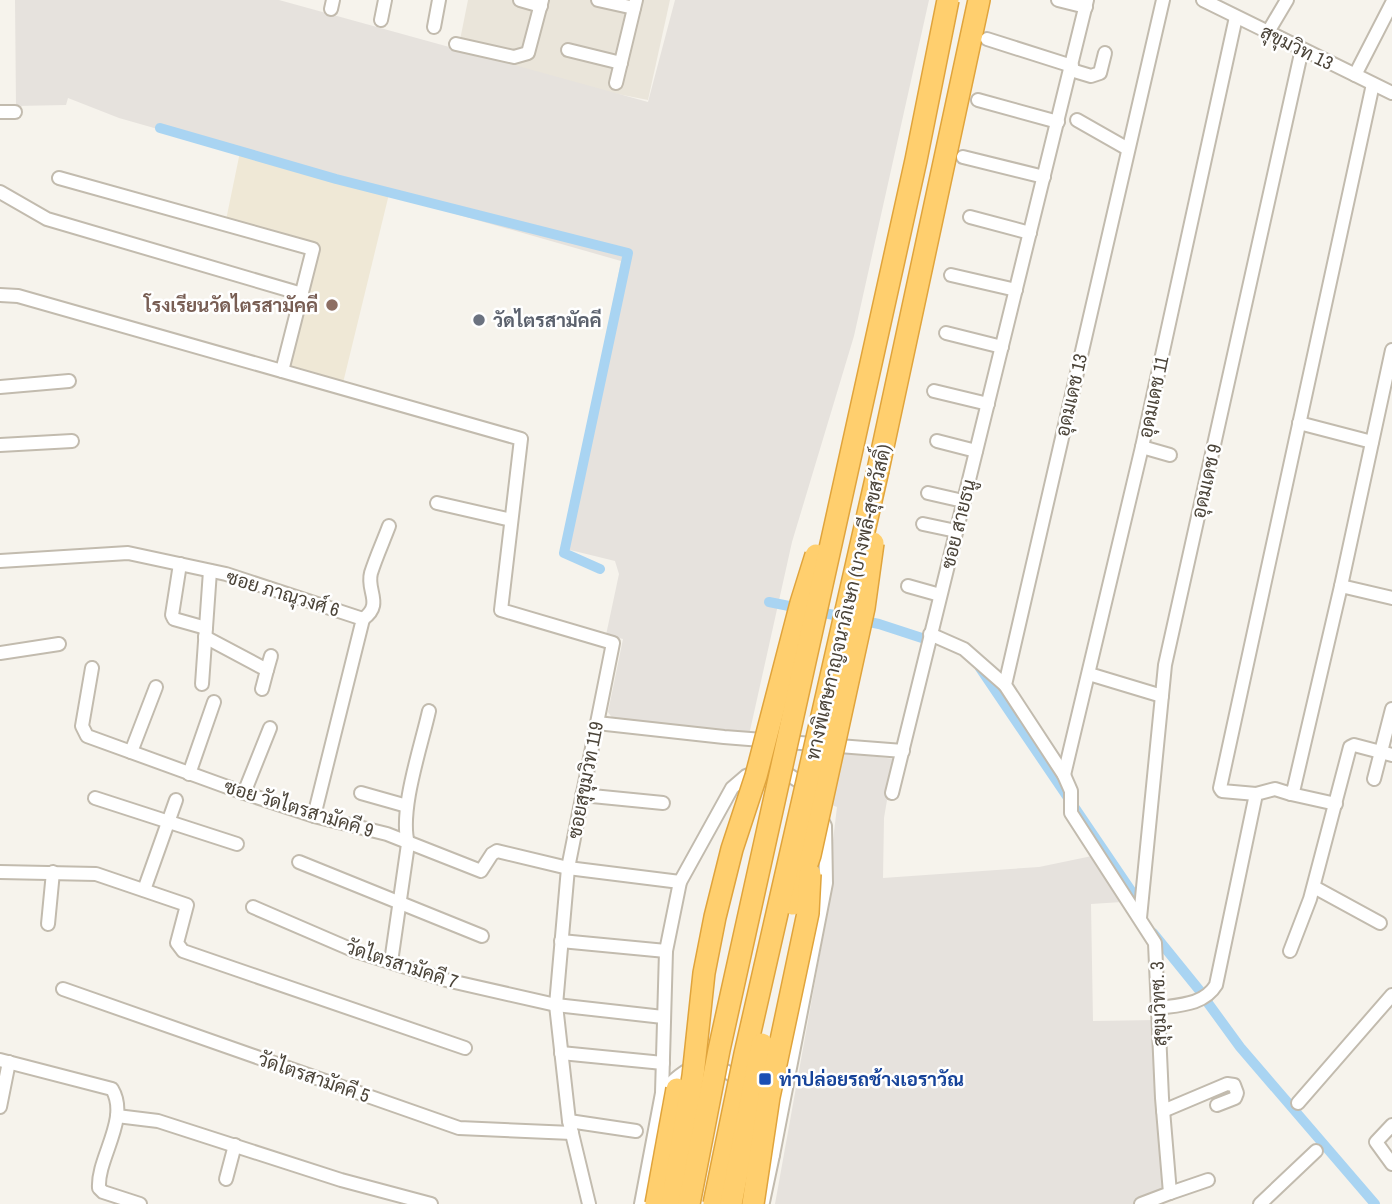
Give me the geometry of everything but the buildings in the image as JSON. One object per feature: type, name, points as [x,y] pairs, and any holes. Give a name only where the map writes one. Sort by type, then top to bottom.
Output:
[{"type":"highway","name":"ทางพิเศษกาญจนาภิเษก (บางพลี-สุขสวัสดิ์)","points":[[689,1204],[719,1050],[934,75],[948,0]]},
{"type":"highway","name":"ทางพิเศษกาญจนาภิเษก (บางพลี-สุขสวัสดิ์)","points":[[714,1204],[745,1054],[878,470],[979,0]]},
{"type":"highway","points":[[656,1204],[677,1092],[726,872],[756,776],[801,603],[848,465]]},
{"type":"highway","points":[[731,1204],[776,972],[796,893],[810,855],[869,581],[878,470]]},
{"type":"highway","points":[[753,1204],[769,1097],[808,913],[810,855]]},
{"type":"highway","points":[[672,1204],[697,1051],[704,973]]},
{"type":"street","points":[[381,20],[385,0]]},
{"type":"street","points":[[433,27],[439,0]]},
{"type":"street","points":[[456,44],[514,57],[528,53],[542,3],[520,0]]},
{"type":"street","points":[[598,0],[635,4],[616,83]]},
{"type":"street","points":[[1059,0],[1086,4]]},
{"type":"street","name":"อุดมเดช 13","points":[[1005,685],[1163,0]]},
{"type":"street","name":"สุขุมวิท 13","points":[[1203,0],[1392,93]]},
{"type":"street","points":[[1268,32],[1287,0]]},
{"type":"street","points":[[1355,75],[1392,3]]},
{"type":"street","name":"ซอย สายธนู","points":[[892,793],[1086,4]]},
{"type":"street","name":"อุดมเดช 11","points":[[1065,775],[1142,447],[1236,17]]},
{"type":"street","points":[[987,39],[1091,76],[1100,73],[1105,53]]},
{"type":"street","name":"อุดมเดช 9","points":[[1140,915],[1165,665],[1302,49]]},
{"type":"street","points":[[568,50],[621,63]]},
{"type":"street","points":[[1336,804],[1275,789],[1256,794],[1222,791],[1220,788],[1373,84]]},
{"type":"street","points":[[978,100],[1058,122]]},
{"type":"street","points":[[0,112],[15,112]]},
{"type":"street","points":[[1077,120],[1128,149]]},
{"type":"street","points":[[963,157],[1044,177]]},
{"type":"street","points":[[0,295],[19,296],[282,371],[313,249],[59,178]]},
{"type":"street","points":[[0,192],[47,219],[302,294]]},
{"type":"street","points":[[970,217],[1030,233]]},
{"type":"street","points":[[951,275],[1016,289]]},
{"type":"street","points":[[946,334],[1002,347]]},
{"type":"street","points":[[1291,794],[1341,586],[1392,350]]},
{"type":"street","name":"ซอยสุขุมวิท 119","points":[[282,371],[521,439],[501,610],[613,643],[568,868],[556,1005],[570,1127],[589,1204]]},
{"type":"street","points":[[0,387],[69,381]]},
{"type":"street","points":[[934,391],[988,404]]},
{"type":"street","points":[[1299,423],[1372,442]]},
{"type":"street","points":[[0,445],[72,441]]},
{"type":"street","points":[[937,441],[976,451]]},
{"type":"street","points":[[1142,447],[1170,456]]},
{"type":"street","points":[[929,493],[963,501]]},
{"type":"street","points":[[437,503],[511,520]]},
{"type":"street","points":[[923,524],[956,531]]},
{"type":"street","points":[[363,619],[369,614],[374,601],[370,576],[389,526]]},
{"type":"street","name":"ซอย ภาณุวงศ์ 6","points":[[0,561],[128,553],[210,571],[363,619],[314,816]]},
{"type":"street","points":[[180,564],[172,615],[174,619],[205,633],[267,670]]},
{"type":"street","points":[[201,684],[210,571]]},
{"type":"street","points":[[908,586],[940,595]]},
{"type":"street","points":[[1341,586],[1392,598]]},
{"type":"street","points":[[930,634],[964,649],[1005,685],[1065,775]]},
{"type":"street","points":[[0,653],[59,644]]},
{"type":"street","points":[[262,689],[271,656]]},
{"type":"street","name":"ซอย วัดไตรสามัคคี 9","points":[[92,668],[82,720],[87,736],[314,816],[387,834],[481,871],[492,854],[498,851],[568,868]]},
{"type":"street","points":[[1089,674],[1162,696]]},
{"type":"street","points":[[131,752],[156,687]]},
{"type":"street","points":[[189,774],[214,702]]},
{"type":"street","points":[[1374,779],[1387,753],[1392,709]]},
{"type":"street","points":[[391,962],[408,844],[404,828],[407,806],[429,711]]},
{"type":"street","points":[[597,723],[724,737],[903,751]]},
{"type":"street","points":[[244,793],[270,728]]},
{"type":"street","points":[[1290,951],[1314,887],[1351,746],[1387,753]]},
{"type":"street","points":[[641,1204],[662,1093],[666,951],[680,882],[732,788],[746,776],[770,771],[789,775],[800,782],[825,827],[826,883],[763,1204]]},
{"type":"street","name":"สุขุมวิทซ. 3","points":[[1065,775],[1071,791],[1071,813],[1140,915],[1156,944],[1163,1111],[1170,1193]]},
{"type":"street","points":[[361,793],[407,806]]},
{"type":"street","points":[[1158,1008],[1203,999],[1210,995],[1216,985],[1256,794]]},
{"type":"street","points":[[582,795],[663,803]]},
{"type":"street","points":[[95,798],[237,844]]},
{"type":"street","points":[[144,890],[176,800]]},
{"type":"street","points":[[299,862],[482,936]]},
{"type":"street","points":[[568,868],[680,882]]},
{"type":"street","points":[[0,872],[96,874],[187,905],[177,943],[183,951],[465,1048]]},
{"type":"street","points":[[48,924],[53,872]]},
{"type":"street","points":[[1314,887],[1380,923]]},
{"type":"street","name":"วัดไตรสามัคคี 7","points":[[253,907],[355,951],[446,980],[556,1005],[663,1017]]},
{"type":"street","points":[[561,941],[666,951]]},
{"type":"street","name":"วัดไตรสามัคคี 5","points":[[63,989],[459,1128],[570,1127],[636,1131]]},
{"type":"street","points":[[1298,1103],[1392,995]]},
{"type":"street","points":[[561,1053],[663,1063]]},
{"type":"street","points":[[0,1107],[5,1061],[112,1089],[115,1093],[117,1116],[99,1188],[125,1202],[141,1204]]},
{"type":"street","points":[[662,1093],[682,1072],[695,1066],[714,1065],[727,1071],[744,1084],[756,1102],[773,1155]]},
{"type":"street","points":[[1163,1111],[1224,1085],[1234,1085],[1237,1093],[1235,1098],[1217,1105]]},
{"type":"street","points":[[117,1116],[158,1121],[341,1180],[430,1204]]},
{"type":"street","points":[[1392,1125],[1376,1142],[1392,1164]]},
{"type":"street","points":[[226,1180],[235,1145]]},
{"type":"street","points":[[1260,1204],[1316,1151]]},
{"type":"street","points":[[1141,1204],[1208,1180]]},
{"type":"shaded area","points":[[15,0],[279,0],[648,102],[675,0],[929,0],[854,336],[792,542],[749,735],[613,719],[608,712],[623,639],[606,635],[619,574],[615,561],[566,549],[621,261],[119,118],[68,98],[66,105],[16,106]]},
{"type":"shaded area","points":[[468,0],[670,0],[648,100],[552,81],[458,50]]},
{"type":"shaded area","name":"โรงเรียนวัดไตรสามัคคี","points":[[240,152],[389,194],[343,383],[287,365],[317,246],[226,220]]},
{"type":"shaded area","points":[[840,752],[894,759],[884,818],[883,878],[1039,867],[1092,856],[1122,902],[1091,904],[1093,1021],[1156,1020],[1167,1192],[1138,1204],[775,1204],[831,893],[827,891],[837,807],[829,804]]},
{"type":"waterway","points":[[160,128],[336,179],[628,253],[564,553],[600,569]]},
{"type":"waterway","points":[[769,602],[879,624],[925,639]]},
{"type":"waterway","points":[[980,668],[1134,895],[1138,912]]},
{"type":"waterway","points":[[1153,933],[1200,991]]},
{"type":"waterway","points":[[1205,999],[1240,1047],[1375,1204]]},
{"type":"place","name":"โรงเรียนวัดไตรสามัคคี","points":[[332,305]]},
{"type":"place","name":"วัดไตรสามัคคี","points":[[479,320]]},
{"type":"place","name":"ท่าปล่อยรถช้างเอราวัณ","points":[[765,1079]]}]
